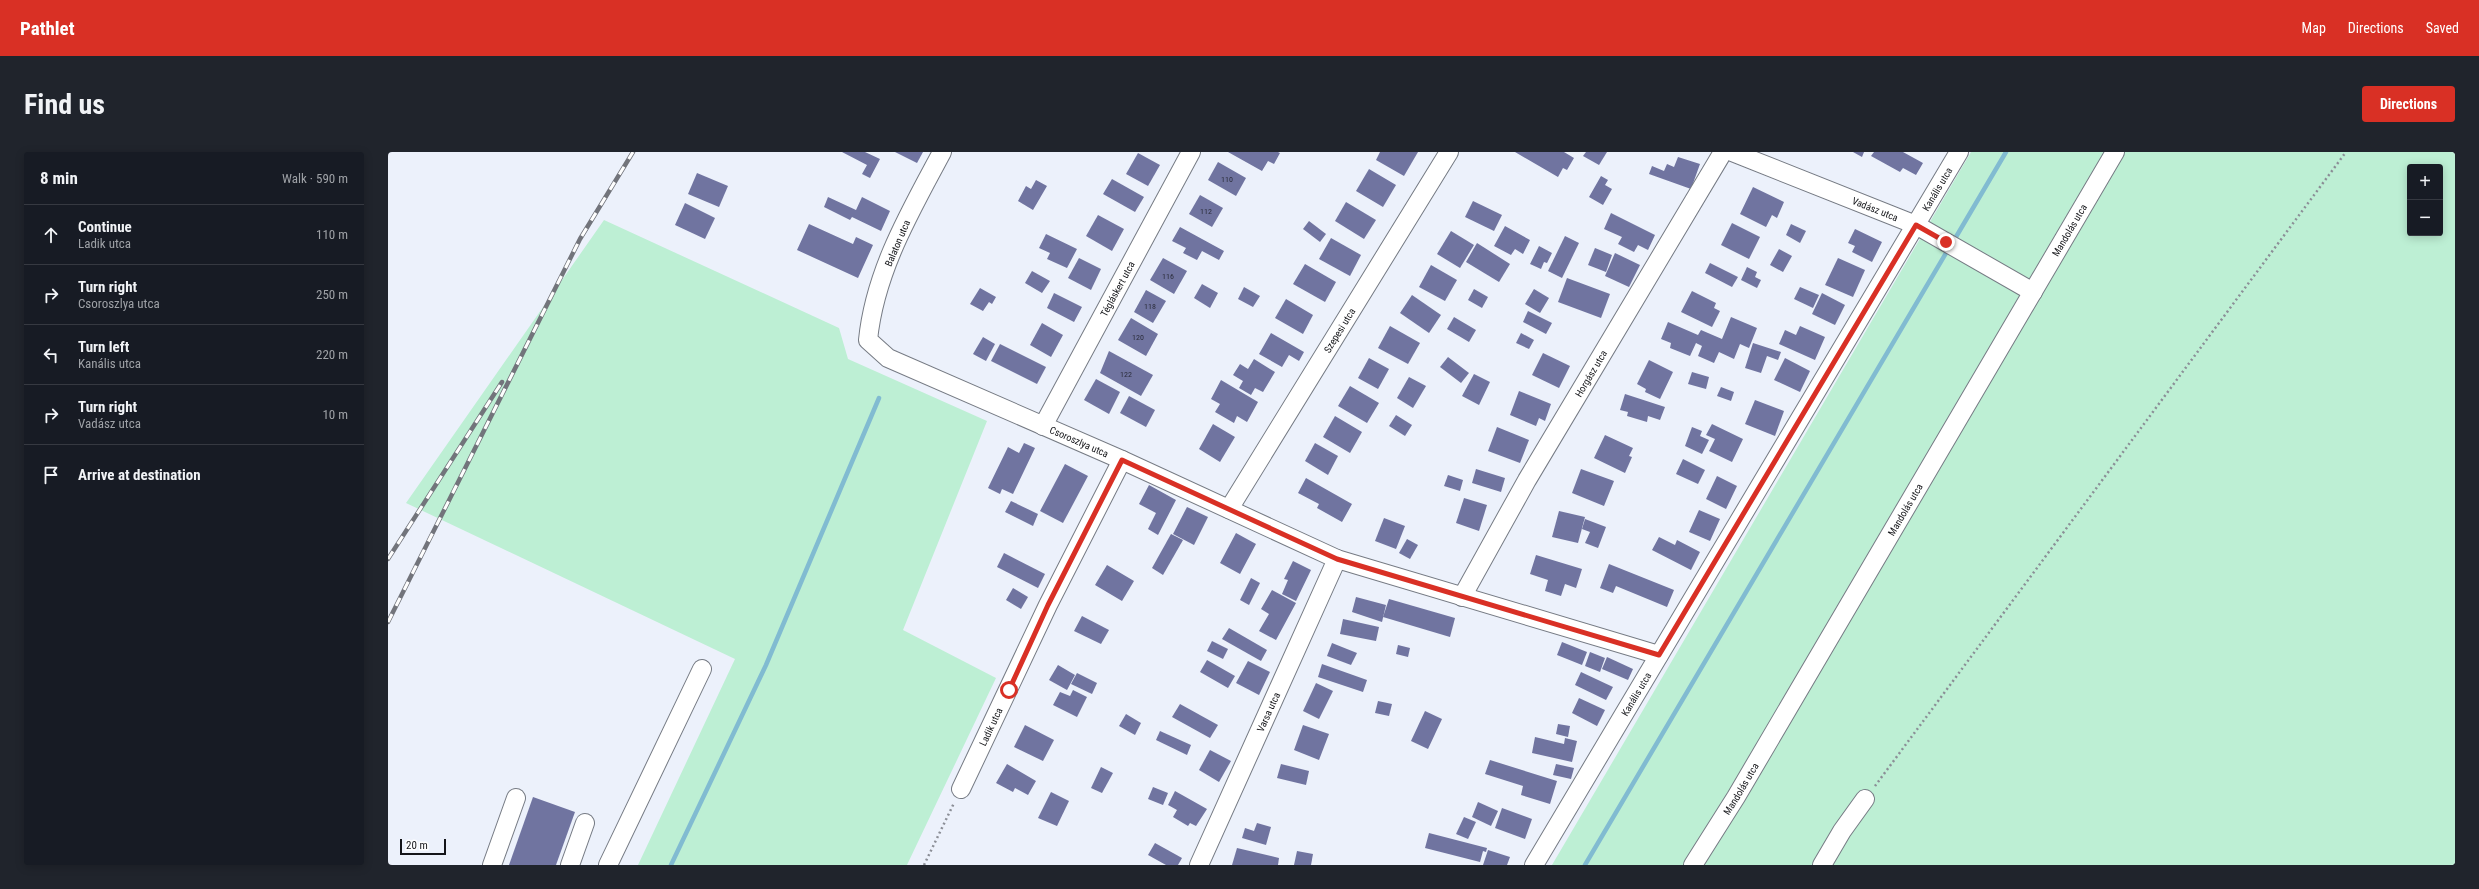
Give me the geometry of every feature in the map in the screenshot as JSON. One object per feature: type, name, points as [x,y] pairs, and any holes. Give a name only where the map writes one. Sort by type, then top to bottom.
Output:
[{"type":"street","name":"Balaton utca","points":[[868,340],[871,310],[898,236],[942,152]]},
{"type":"street","name":"Tégláskert utca","points":[[1043,426],[1190,152]]},
{"type":"street","name":"Szepesi utca","points":[[1229,509],[1449,152]]},
{"type":"street","name":"Horgász utca","points":[[1462,596],[1531,473],[1723,152]]},
{"type":"street","name":"Vadász utca","points":[[1732,152],[1916,225],[2032,292]]},
{"type":"street","name":"Kanális utca","points":[[1534,865],[1959,152]]},
{"type":"street","name":"Mandolás utca","points":[[1693,865],[1736,797],[2115,152]]},
{"type":"street","name":"Csoroszlya utca","points":[[868,340],[888,358],[1122,460],[1337,559],[1659,655]]},
{"type":"street","name":"Ladik utca","points":[[961,788],[1048,605],[1122,460]]},
{"type":"street","name":"Varsa utca","points":[[1199,865],[1337,559]]},
{"type":"street","points":[[608,865],[702,669]]},
{"type":"street","points":[[492,865],[516,798]]},
{"type":"street","points":[[1822,865],[1842,831],[1865,799]]},
{"type":"street","points":[[570,865],[585,823]]},
{"type":"path","points":[[1865,799],[2346,152]]},
{"type":"path","points":[[924,865],[961,788]]},
{"type":"green space","points":[[1971,152],[2455,152],[2455,865],[1552,865]]},
{"type":"green space","points":[[604,220],[839,328],[848,359],[987,421],[903,630],[996,678],[907,865],[638,865],[735,659],[406,503]]},
{"type":"building","points":[[842,152],[865,152],[880,159],[870,178],[862,174],[867,165]]},
{"type":"building","points":[[895,152],[923,152],[917,163]]},
{"type":"building","points":[[1228,152],[1280,153],[1274,164],[1268,161],[1262,171]]},
{"type":"building","points":[[1380,152],[1418,152],[1404,176],[1376,160]]},
{"type":"building","points":[[1515,152],[1564,152],[1574,158],[1567,170],[1563,168],[1558,177]]},
{"type":"building","points":[[1586,152],[1607,152],[1599,165],[1583,156]]},
{"type":"building","points":[[1853,152],[1864,152],[1862,157]]},
{"type":"building","points":[[1874,152],[1903,152],[1923,163],[1916,175],[1903,168],[1900,172],[1871,156]]},
{"type":"building","points":[[1138,153],[1160,165],[1148,186],[1126,174]]},
{"type":"building","points":[[1678,157],[1700,164],[1691,189],[1649,174],[1652,166],[1664,171],[1667,164],[1674,167]]},
{"type":"building","points":[[1218,162],[1246,178],[1236,196],[1208,180]]},
{"type":"building","points":[[1369,169],[1396,185],[1383,207],[1356,191]]},
{"type":"building","points":[[697,173],[728,186],[719,207],[688,194]]},
{"type":"building","points":[[1601,176],[1608,180],[1605,185],[1612,189],[1603,205],[1589,197]]},
{"type":"building","points":[[1112,179],[1144,197],[1135,212],[1103,194]]},
{"type":"building","points":[[1036,180],[1047,186],[1033,210],[1018,201],[1026,186],[1031,189]]},
{"type":"building","points":[[1753,187],[1784,202],[1777,218],[1772,215],[1766,227],[1740,214]]},
{"type":"building","points":[[1200,195],[1223,208],[1212,227],[1189,214]]},
{"type":"building","points":[[828,197],[856,210],[862,197],[890,211],[881,231],[852,217],[850,220],[824,207]]},
{"type":"building","points":[[1473,201],[1502,215],[1494,231],[1465,217]]},
{"type":"building","points":[[1346,202],[1376,220],[1364,239],[1335,221]]},
{"type":"building","points":[[685,203],[715,218],[705,239],[675,225]]},
{"type":"building","points":[[1611,213],[1655,235],[1648,250],[1638,245],[1634,252],[1618,244],[1622,237],[1604,229]]},
{"type":"building","points":[[1098,215],[1124,229],[1112,251],[1086,236]]},
{"type":"building","points":[[1309,221],[1326,234],[1320,242],[1303,229]]},
{"type":"building","points":[[1732,223],[1760,237],[1749,259],[1721,245]]},
{"type":"building","points":[[809,224],[853,244],[856,237],[873,245],[858,278],[797,250]]},
{"type":"building","points":[[1791,224],[1806,231],[1800,243],[1786,235]]},
{"type":"building","points":[[1505,226],[1530,240],[1523,254],[1515,249],[1511,255],[1494,246]]},
{"type":"building","points":[[1180,227],[1224,251],[1219,260],[1202,251],[1197,260],[1183,253],[1186,248],[1172,241]]},
{"type":"building","points":[[1855,229],[1882,242],[1872,262],[1852,252],[1855,246],[1848,243]]},
{"type":"building","points":[[1451,231],[1474,245],[1460,268],[1437,254]]},
{"type":"building","points":[[1046,234],[1077,249],[1067,268],[1047,259],[1050,253],[1039,248]]},
{"type":"building","points":[[1565,236],[1579,243],[1562,278],[1548,271]]},
{"type":"building","points":[[1331,238],[1361,255],[1350,276],[1319,259]]},
{"type":"building","points":[[1477,243],[1510,264],[1499,282],[1466,262]]},
{"type":"building","points":[[1539,246],[1552,253],[1547,263],[1544,262],[1541,269],[1530,264]]},
{"type":"building","points":[[1595,248],[1612,255],[1606,272],[1588,265]]},
{"type":"building","points":[[1779,249],[1792,256],[1783,272],[1770,265]]},
{"type":"building","points":[[1615,253],[1640,265],[1629,287],[1605,276]]},
{"type":"building","points":[[1079,258],[1101,269],[1091,290],[1068,278]]},
{"type":"building","points":[[1163,258],[1187,271],[1174,294],[1150,280]]},
{"type":"building","points":[[1838,258],[1865,270],[1853,297],[1825,285]]},
{"type":"building","points":[[1710,263],[1738,277],[1732,287],[1705,273]]},
{"type":"building","points":[[1305,264],[1336,282],[1325,302],[1293,284]]},
{"type":"building","points":[[1431,265],[1457,280],[1445,301],[1419,287]]},
{"type":"building","points":[[1747,267],[1757,272],[1755,277],[1761,280],[1757,288],[1741,280]]},
{"type":"building","points":[[1032,271],[1050,281],[1042,293],[1025,283]]},
{"type":"building","points":[[1567,278],[1610,294],[1601,318],[1558,302]]},
{"type":"building","points":[[1202,284],[1218,293],[1210,308],[1194,298]]},
{"type":"building","points":[[1244,287],[1260,296],[1253,307],[1238,299]]},
{"type":"building","points":[[1800,287],[1819,295],[1813,308],[1794,299]]},
{"type":"building","points":[[980,288],[996,297],[992,304],[989,302],[983,311],[970,304]]},
{"type":"building","points":[[1474,289],[1488,297],[1482,308],[1468,300]]},
{"type":"building","points":[[1534,289],[1549,298],[1540,313],[1525,304]]},
{"type":"building","points":[[1146,290],[1166,301],[1153,323],[1134,312]]},
{"type":"building","points":[[1692,291],[1716,303],[1714,308],[1720,311],[1712,327],[1681,312]]},
{"type":"building","points":[[1054,293],[1082,307],[1074,322],[1047,308]]},
{"type":"building","points":[[1822,293],[1845,305],[1835,325],[1812,314]]},
{"type":"building","points":[[1412,295],[1441,315],[1429,333],[1400,313]]},
{"type":"building","points":[[1286,299],[1313,315],[1303,334],[1275,318]]},
{"type":"building","points":[[1528,311],[1552,323],[1546,334],[1523,322]]},
{"type":"building","points":[[1454,317],[1476,330],[1469,342],[1447,329]]},
{"type":"building","points":[[1731,317],[1757,328],[1749,348],[1740,344],[1734,359],[1719,352],[1714,363],[1698,356],[1702,346],[1696,343],[1690,356],[1670,348],[1671,343],[1661,339],[1668,322],[1698,335],[1701,330],[1722,339]]},
{"type":"building","points":[[1131,318],[1158,334],[1146,356],[1118,340]]},
{"type":"building","points":[[1042,323],[1063,335],[1051,357],[1030,345]]},
{"type":"building","points":[[1390,326],[1420,343],[1408,364],[1378,348]]},
{"type":"building","points":[[1800,326],[1825,337],[1815,360],[1779,344],[1785,330],[1796,335]]},
{"type":"building","points":[[1271,333],[1304,352],[1299,361],[1289,355],[1282,367],[1259,354]]},
{"type":"building","points":[[1521,333],[1534,340],[1529,349],[1516,343]]},
{"type":"building","points":[[983,337],[995,344],[986,361],[973,354]]},
{"type":"building","points":[[1753,343],[1781,352],[1778,360],[1767,356],[1761,373],[1745,368]]},
{"type":"building","points":[[1000,344],[1046,367],[1037,384],[991,361]]},
{"type":"building","points":[[1109,351],[1153,375],[1141,396],[1100,373]]},
{"type":"building","points":[[1543,353],[1570,366],[1559,388],[1532,375]]},
{"type":"building","points":[[1448,357],[1469,373],[1461,383],[1440,367]]},
{"type":"building","points":[[1369,358],[1389,369],[1378,389],[1358,378]]},
{"type":"building","points":[[1785,358],[1810,371],[1800,392],[1774,380]]},
{"type":"building","points":[[1254,359],[1275,372],[1263,392],[1255,388],[1251,395],[1239,388],[1243,381],[1233,375],[1240,364],[1248,369]]},
{"type":"building","points":[[1649,360],[1673,372],[1660,399],[1645,392],[1646,389],[1637,384]]},
{"type":"building","points":[[1692,372],[1709,377],[1706,389],[1688,384]]},
{"type":"building","points":[[1474,374],[1490,382],[1479,405],[1462,396]]},
{"type":"building","points":[[1409,377],[1426,386],[1413,408],[1397,398]]},
{"type":"building","points":[[1096,379],[1120,392],[1109,414],[1084,400]]},
{"type":"building","points":[[1221,380],[1258,402],[1247,422],[1237,416],[1234,423],[1215,412],[1220,404],[1211,399]]},
{"type":"building","points":[[1350,386],[1379,403],[1367,423],[1338,406]]},
{"type":"building","points":[[1721,387],[1734,392],[1731,401],[1717,396]]},
{"type":"building","points":[[1519,391],[1551,404],[1545,421],[1539,418],[1536,426],[1510,415]]},
{"type":"building","points":[[1625,394],[1665,407],[1660,420],[1648,416],[1647,422],[1627,416],[1628,412],[1620,410]]},
{"type":"building","points":[[1129,396],[1155,410],[1146,427],[1120,413]]},
{"type":"building","points":[[1755,400],[1784,411],[1775,436],[1745,424]]},
{"type":"building","points":[[1396,415],[1412,425],[1405,436],[1389,426]]},
{"type":"building","points":[[1335,416],[1362,432],[1350,453],[1323,437]]},
{"type":"building","points":[[1213,424],[1235,437],[1220,462],[1199,449]]},
{"type":"building","points":[[1712,424],[1743,439],[1732,462],[1709,451],[1715,439],[1706,435]]},
{"type":"building","points":[[1497,427],[1529,440],[1520,463],[1488,451]]},
{"type":"building","points":[[1692,427],[1702,431],[1700,436],[1709,440],[1702,454],[1685,446]]},
{"type":"building","points":[[1605,435],[1633,448],[1629,456],[1632,457],[1625,473],[1594,458]]},
{"type":"building","points":[[1024,443],[1035,448],[1013,494],[1002,489],[1000,494],[988,488],[1008,447],[1019,453]]},
{"type":"building","points":[[1315,443],[1338,456],[1328,475],[1305,461]]},
{"type":"building","points":[[1683,459],[1705,470],[1698,484],[1676,474]]},
{"type":"building","points":[[1065,464],[1088,476],[1063,523],[1040,511]]},
{"type":"building","points":[[1476,469],[1505,478],[1501,492],[1472,483]]},
{"type":"building","points":[[1581,469],[1614,481],[1604,506],[1572,493]]},
{"type":"building","points":[[1448,475],[1463,480],[1460,491],[1444,486]]},
{"type":"building","points":[[1717,476],[1737,486],[1726,509],[1706,499]]},
{"type":"building","points":[[1306,478],[1352,504],[1342,522],[1317,508],[1319,504],[1298,493]]},
{"type":"building","points":[[1149,485],[1176,500],[1158,535],[1148,529],[1156,513],[1139,504]]},
{"type":"building","points":[[1464,498],[1487,505],[1479,531],[1456,523]]},
{"type":"building","points":[[1011,501],[1038,514],[1033,526],[1005,512]]},
{"type":"building","points":[[1187,507],[1208,517],[1194,545],[1173,534]]},
{"type":"building","points":[[1699,510],[1720,519],[1710,541],[1689,532]]},
{"type":"building","points":[[1559,511],[1585,517],[1578,543],[1552,537]]},
{"type":"building","points":[[1384,518],[1405,526],[1396,549],[1375,541]]},
{"type":"building","points":[[1585,519],[1606,527],[1598,548],[1585,543],[1590,532],[1582,529]]},
{"type":"building","points":[[1236,533],[1256,544],[1240,574],[1220,563]]},
{"type":"building","points":[[1171,534],[1183,540],[1163,575],[1152,568]]},
{"type":"building","points":[[1659,537],[1675,545],[1677,540],[1700,552],[1691,570],[1652,550]]},
{"type":"building","points":[[1407,539],[1418,545],[1410,559],[1399,553]]},
{"type":"building","points":[[1004,553],[1045,574],[1038,588],[997,567]]},
{"type":"building","points":[[1536,555],[1582,569],[1576,588],[1565,584],[1561,596],[1545,591],[1548,580],[1530,574]]},
{"type":"building","points":[[1293,561],[1311,570],[1296,601],[1282,594],[1288,580],[1284,579]]},
{"type":"building","points":[[1609,564],[1674,590],[1667,607],[1616,586],[1613,593],[1600,588]]},
{"type":"building","points":[[1107,565],[1134,581],[1122,601],[1095,585]]},
{"type":"building","points":[[1251,578],[1260,583],[1249,605],[1240,600]]},
{"type":"building","points":[[1013,588],[1028,597],[1021,609],[1006,600]]},
{"type":"building","points":[[1272,590],[1296,603],[1276,640],[1259,631],[1269,614],[1261,609]]},
{"type":"building","points":[[1356,597],[1386,605],[1382,622],[1352,612]]},
{"type":"building","points":[[1389,599],[1455,618],[1450,637],[1383,617]]},
{"type":"building","points":[[1082,616],[1109,630],[1101,644],[1074,631]]},
{"type":"building","points":[[1343,619],[1379,627],[1376,641],[1340,634]]},
{"type":"building","points":[[1229,628],[1267,650],[1261,661],[1222,639]]},
{"type":"building","points":[[1212,641],[1228,649],[1223,659],[1207,651]]},
{"type":"building","points":[[1562,642],[1587,652],[1582,665],[1557,655]]},
{"type":"building","points":[[1332,643],[1357,653],[1351,665],[1327,656]]},
{"type":"building","points":[[1398,645],[1410,648],[1408,657],[1396,654]]},
{"type":"building","points":[[1590,652],[1605,658],[1600,672],[1585,666]]},
{"type":"building","points":[[1607,657],[1633,669],[1628,680],[1602,669]]},
{"type":"building","points":[[1207,660],[1235,676],[1228,688],[1200,672]]},
{"type":"building","points":[[1248,661],[1270,672],[1259,695],[1236,683]]},
{"type":"building","points":[[1322,664],[1367,680],[1363,692],[1318,677]]},
{"type":"building","points":[[1058,665],[1075,675],[1067,690],[1049,680]]},
{"type":"building","points":[[1581,672],[1613,687],[1606,700],[1575,685]]},
{"type":"building","points":[[1077,673],[1097,683],[1092,694],[1071,684]]},
{"type":"building","points":[[1316,683],[1333,691],[1319,719],[1303,711]]},
{"type":"building","points":[[1073,690],[1087,697],[1077,717],[1053,705],[1060,692],[1070,696]]},
{"type":"building","points":[[1579,698],[1605,710],[1597,726],[1572,713]]},
{"type":"building","points":[[1378,701],[1392,704],[1389,716],[1375,713]]},
{"type":"building","points":[[1180,704],[1218,725],[1210,738],[1172,717]]},
{"type":"building","points":[[1425,711],[1442,719],[1428,749],[1411,741]]},
{"type":"building","points":[[1126,714],[1141,723],[1135,735],[1119,726]]},
{"type":"building","points":[[1558,724],[1570,726],[1568,737],[1556,734]]},
{"type":"building","points":[[1025,725],[1054,740],[1043,761],[1014,747]]},
{"type":"building","points":[[1303,725],[1329,734],[1319,760],[1294,750]]},
{"type":"building","points":[[1160,731],[1191,745],[1187,755],[1156,740]]},
{"type":"building","points":[[1535,737],[1564,744],[1565,738],[1577,741],[1572,762],[1532,753]]},
{"type":"building","points":[[1210,750],[1231,761],[1219,782],[1199,770]]},
{"type":"building","points":[[1490,760],[1557,781],[1550,804],[1521,795],[1523,786],[1485,774]]},
{"type":"building","points":[[1007,764],[1036,781],[1028,795],[1015,788],[1013,792],[996,783]]},
{"type":"building","points":[[1281,764],[1309,771],[1306,785],[1277,778]]},
{"type":"building","points":[[1556,764],[1574,768],[1571,779],[1553,775]]},
{"type":"building","points":[[1101,767],[1113,773],[1102,793],[1091,788]]},
{"type":"building","points":[[1153,787],[1168,793],[1163,805],[1148,799]]},
{"type":"building","points":[[1175,791],[1207,809],[1196,826],[1190,823],[1188,826],[1173,817],[1177,810],[1168,805]]},
{"type":"building","points":[[1051,792],[1069,801],[1057,826],[1038,818]]},
{"type":"building","points":[[533,797],[575,812],[556,865],[509,865]]},
{"type":"building","points":[[1478,802],[1498,811],[1491,826],[1472,817]]},
{"type":"building","points":[[1502,808],[1532,819],[1525,839],[1495,828]]},
{"type":"building","points":[[1464,817],[1476,822],[1468,839],[1456,834]]},
{"type":"building","points":[[1257,823],[1271,827],[1266,845],[1242,838],[1245,828],[1254,831]]},
{"type":"building","points":[[1429,833],[1487,848],[1486,852],[1483,851],[1480,862],[1425,848]]},
{"type":"building","points":[[1155,843],[1182,858],[1178,865],[1166,865],[1148,855]]},
{"type":"building","points":[[1237,848],[1279,858],[1278,865],[1232,865]]},
{"type":"building","points":[[1488,850],[1510,857],[1507,865],[1483,865]]},
{"type":"building","points":[[1297,851],[1313,854],[1311,865],[1294,865]]},
{"type":"waterway","points":[[1953,242],[2006,152]]},
{"type":"waterway","points":[[1585,865],[1949,248]]},
{"type":"waterway","points":[[671,865],[766,665],[879,398]]},
{"type":"railway","points":[[388,622],[580,239],[633,152]]},
{"type":"railway","points":[[388,559],[502,382]]},
{"type":"route","points":[[1009,690],[1048,605],[1122,460],[1337,559],[1659,655],[1916,225],[1946,242]]}]
